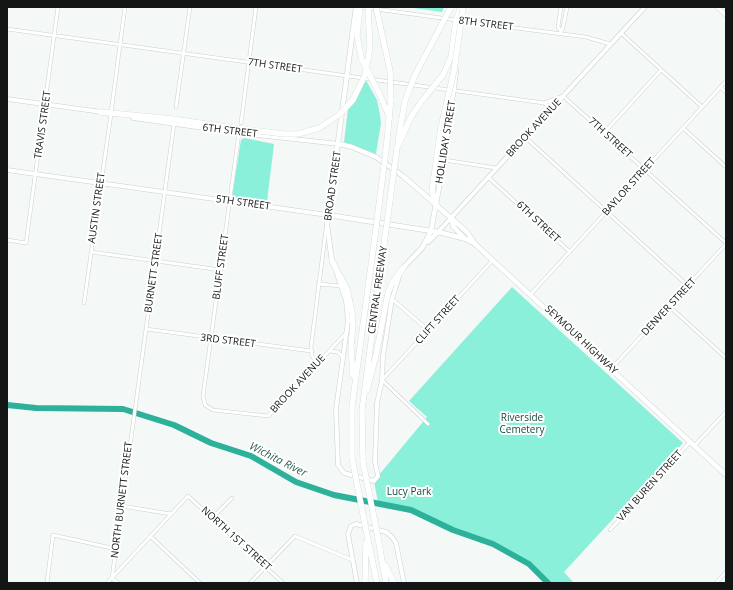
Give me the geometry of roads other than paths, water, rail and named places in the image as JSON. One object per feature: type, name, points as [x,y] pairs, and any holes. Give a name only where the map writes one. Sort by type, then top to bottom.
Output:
[{"type":"highway","points":[[360,7],[357,36],[362,60],[379,93],[390,120]]},
{"type":"highway","points":[[100,112],[172,119],[284,134],[298,134],[319,128],[339,115],[353,100],[365,75],[370,48],[368,7]]},
{"type":"highway","name":"CENTRAL FREEWAY","points":[[376,7],[390,71],[390,120],[354,390],[351,425],[352,458],[377,583]]},
{"type":"highway","name":"CENTRAL FREEWAY","points":[[386,583],[363,462],[362,410],[397,148],[406,101],[415,75],[451,7]]},
{"type":"highway","points":[[397,148],[411,117],[443,74],[451,57],[456,20],[463,7]]},
{"type":"highway","points":[[436,205],[432,191],[442,127],[454,71],[463,7]]},
{"type":"highway","points":[[332,261],[346,289],[352,312],[353,324],[351,346],[354,390]]},
{"type":"highway","points":[[362,410],[376,355],[388,293],[392,283],[403,268]]},
{"type":"highway","points":[[365,583],[364,572],[367,535]]},
{"type":"highway","points":[[382,560],[394,583]]},
{"type":"main road","name":"BROAD STREET","points":[[327,225],[339,144],[356,7]]},
{"type":"main road","name":"HOLLIDAY STREET","points":[[403,268],[422,248],[431,231],[444,160],[464,21],[463,7]]},
{"type":"main road","name":"BROOK AVENUE","points":[[422,248],[645,7]]},
{"type":"main road","points":[[717,7],[726,15]]},
{"type":"main road","points":[[7,99],[100,112]]},
{"type":"main road","name":"6TH STREET","points":[[111,113],[239,133],[339,144],[363,151],[388,164],[436,205]]},
{"type":"main road","name":"5TH STREET","points":[[7,170],[231,201],[438,232],[466,239],[476,245]]},
{"type":"main road","name":"SEYMOUR HIGHWAY","points":[[436,205],[467,232],[476,245],[725,472]]},
{"type":"main road","points":[[451,218],[453,226],[466,239]]},
{"type":"main road","points":[[327,225],[332,261]]},
{"type":"main road","name":"CENTRAL FREEWAY","points":[[332,261],[348,312],[347,332],[336,409],[338,465],[344,473],[374,481],[378,476],[375,462],[377,403],[382,380],[383,356],[392,299],[395,286],[403,268]]},
{"type":"main road","points":[[357,583],[348,534],[351,526],[356,524],[386,532],[396,543],[404,583]]},
{"type":"street","name":"TRAVIS STREET","points":[[7,240],[26,243],[46,105],[58,7]]},
{"type":"street","name":"AUSTIN STREET","points":[[84,303],[125,7]]},
{"type":"street","points":[[176,108],[190,7]]},
{"type":"street","points":[[241,123],[256,7]]},
{"type":"street","name":"8TH STREET","points":[[360,7],[561,32],[605,41],[610,44]]},
{"type":"street","points":[[560,7],[558,27],[561,32],[564,28],[567,7]]},
{"type":"street","name":"7TH STREET","points":[[7,29],[544,103],[551,108]]},
{"type":"street","points":[[621,33],[702,107]]},
{"type":"street","points":[[604,133],[661,70]]},
{"type":"street","name":"BAYLOR STREET","points":[[531,294],[726,81]]},
{"type":"street","points":[[720,87],[726,92]]},
{"type":"street","name":"7TH STREET","points":[[544,103],[563,96],[726,244]]},
{"type":"street","name":"BURNETT STREET","points":[[132,422],[166,192],[174,124]]},
{"type":"street","points":[[683,128],[726,167]]},
{"type":"street","name":"BLUFF STREET","points":[[239,133],[203,401],[208,408],[213,410],[268,416]]},
{"type":"street","points":[[525,137],[688,286]]},
{"type":"street","points":[[444,160],[496,168]]},
{"type":"street","name":"6TH STREET","points":[[488,177],[570,252]]},
{"type":"street","name":"BROAD STREET","points":[[311,352],[318,284],[327,225]]},
{"type":"street","name":"DENVER STREET","points":[[612,368],[726,244]]},
{"type":"street","points":[[91,252],[221,270]]},
{"type":"street","name":"CLIFT STREET","points":[[382,380],[493,260]]},
{"type":"street","points":[[318,284],[341,286]]},
{"type":"street","points":[[392,299],[428,331]]},
{"type":"street","points":[[669,306],[726,358]]},
{"type":"street","name":"3RD STREET","points":[[146,329],[311,352]]},
{"type":"street","name":"BROOK AVENUE","points":[[268,416],[347,332]]},
{"type":"street","name":"BROOK AVENUE","points":[[328,352],[334,350],[343,358]]},
{"type":"street","points":[[311,352],[318,363]]},
{"type":"street","points":[[382,380],[428,424]]},
{"type":"street","name":"VAN BUREN STREET","points":[[695,445],[726,412]]},
{"type":"street","name":"NORTH BURNETT STREET","points":[[112,578],[132,422]]},
{"type":"street","name":"VAN BUREN STREET","points":[[610,530],[691,441]]},
{"type":"street","name":"NORTH 1ST STREET","points":[[171,514],[188,496],[283,583]]},
{"type":"street","points":[[212,518],[232,498]]},
{"type":"street","points":[[122,506],[171,514]]},
{"type":"street","points":[[107,583],[171,514]]},
{"type":"street","points":[[47,583],[53,536],[116,549]]},
{"type":"street","points":[[150,536],[200,583]]},
{"type":"street","points":[[250,583],[295,536],[352,560]]},
{"type":"street","points":[[717,583],[726,572]]},
{"type":"street","points":[[112,578],[118,583]]},
{"type":"waterway","name":"Wichita River","points":[[7,405],[36,408],[123,409],[174,425],[211,443],[251,456],[296,482],[334,495],[411,510],[453,530],[493,544],[529,564],[548,583]]},
{"type":"park label","name":"Riverside Cemetery","points":[[522,424]]},
{"type":"park label","name":"Lucy Park","points":[[409,492]]}]
